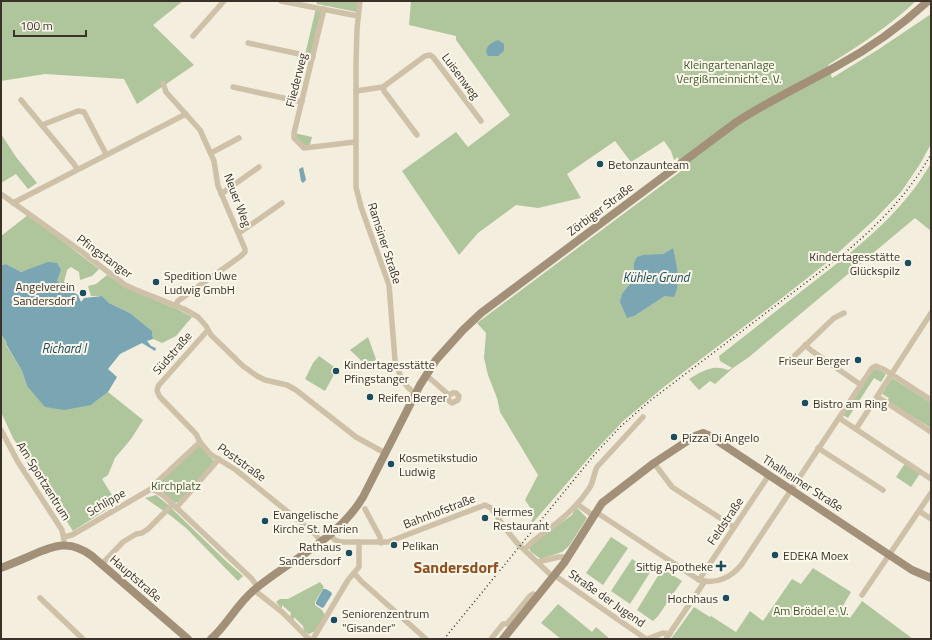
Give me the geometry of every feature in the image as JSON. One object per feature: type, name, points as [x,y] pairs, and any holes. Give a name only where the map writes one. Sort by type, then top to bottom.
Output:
[{"type":"street","points":[[193,36],[224,1]]},
{"type":"street","points":[[281,1],[358,16]]},
{"type":"street","name":"Ramsiner Straße","points":[[360,1],[356,41],[355,174],[357,193],[389,285],[395,360],[404,382],[408,388],[415,393]]},
{"type":"street","name":"Zörbiger Straße","points":[[385,454],[415,393],[426,375],[450,342],[478,316],[721,133],[768,102],[836,67],[864,50],[892,31],[928,1]]},
{"type":"street","name":"Fliederweg","points":[[324,9],[294,138],[304,148],[356,142]]},
{"type":"street","points":[[248,43],[313,56]]},
{"type":"street","name":"Luisenweg","points":[[356,92],[383,87],[425,56],[430,55],[481,121]]},
{"type":"street","name":"Neuer Weg","points":[[163,83],[166,92],[199,128],[214,161],[217,182],[245,247],[243,254],[178,301],[175,306]]},
{"type":"street","points":[[233,87],[302,102]]},
{"type":"street","points":[[383,87],[384,91],[417,136]]},
{"type":"street","points":[[21,100],[77,169]]},
{"type":"street","points":[[42,125],[78,111],[84,112],[106,154]]},
{"type":"street","points":[[13,203],[186,114]]},
{"type":"street","points":[[211,153],[239,138]]},
{"type":"street","points":[[222,194],[259,167]]},
{"type":"street","name":"Pfingstanger","points":[[1,194],[125,285],[184,309],[198,317],[213,338],[253,374],[264,380],[293,388],[356,437],[385,454]]},
{"type":"street","points":[[239,233],[282,203]]},
{"type":"street","points":[[786,364],[834,318],[844,313]]},
{"type":"street","points":[[856,429],[931,313]]},
{"type":"street","name":"Südstraße","points":[[157,393],[159,385],[208,330]]},
{"type":"street","points":[[805,346],[861,385]]},
{"type":"street","points":[[577,504],[702,580],[722,580],[735,572],[742,564],[872,368],[876,366],[892,374],[931,400]]},
{"type":"street","points":[[426,375],[448,395]]},
{"type":"street","name":"Poststraße","points":[[157,393],[196,434],[200,442],[210,454],[219,460],[225,461],[314,533],[321,541]]},
{"type":"street","points":[[878,397],[931,432]]},
{"type":"street","points":[[523,548],[566,515],[577,504],[591,485],[593,475],[597,467],[643,417]]},
{"type":"street","points":[[838,418],[931,479]]},
{"type":"street","name":"Am Sportzentrum","points":[[1,430],[18,462],[62,530],[64,541]]},
{"type":"street","name":"Thalheimer Straße","points":[[654,463],[695,436],[702,433],[710,436],[912,570],[931,578]]},
{"type":"street","points":[[200,442],[151,489],[161,493],[251,578],[258,595],[280,610],[309,639]]},
{"type":"street","points":[[818,448],[883,490]]},
{"type":"street","points":[[211,639],[256,588],[321,541],[348,516],[359,503],[385,454]]},
{"type":"street","points":[[102,564],[123,542],[148,529],[174,506],[219,460]]},
{"type":"street","points":[[503,639],[509,626],[538,596],[554,576],[607,498],[654,463],[672,487],[734,527]]},
{"type":"street","name":"Feldstraße","points":[[666,639],[734,527],[769,475]]},
{"type":"street","name":"Schlippe","points":[[64,541],[151,489]]},
{"type":"street","points":[[862,596],[931,493]]},
{"type":"street","name":"Bahnhofstraße","points":[[329,534],[338,541],[390,542],[485,505],[491,508],[504,528],[523,548],[554,576]]},
{"type":"street","points":[[365,509],[380,537],[380,542]]},
{"type":"street","points":[[919,511],[931,519]]},
{"type":"street","points":[[1,568],[64,541]]},
{"type":"street","name":"Hauptstraße","points":[[64,541],[82,549],[102,564],[188,639]]},
{"type":"street","points":[[313,639],[348,580],[359,567],[360,542]]},
{"type":"street","points":[[538,562],[559,557],[568,557]]},
{"type":"street","points":[[354,574],[360,582],[426,639]]},
{"type":"street","name":"Straße der Jugend","points":[[554,576],[646,639],[663,633],[670,634]]},
{"type":"street","points":[[40,598],[83,639]]},
{"type":"street","points":[[491,639],[503,624],[509,626]]},
{"type":"green space","points":[[1,1],[183,1],[153,25],[194,65],[137,104],[124,79],[45,74],[1,81]]},
{"type":"green space","points":[[316,1],[357,1],[357,12],[317,4]]},
{"type":"green space","name":"Kleingartenanlage Vergißmeinnicht e. V.","points":[[411,1],[916,1],[874,35],[828,65],[832,78],[931,14],[931,144],[920,164],[901,192],[874,220],[829,261],[665,386],[623,421],[593,453],[530,526],[534,513],[525,500],[538,475],[500,412],[484,358],[486,333],[477,323],[681,171],[678,157],[674,160],[671,151],[664,141],[631,162],[615,141],[567,174],[581,198],[538,208],[516,205],[478,233],[459,255],[402,171],[456,132],[468,147],[510,115],[456,40],[456,36],[409,25]],"holes":[[[673,248],[665,296],[636,315],[627,289],[635,279],[634,263],[655,255],[663,254]]]},
{"type":"green space","points":[[316,8],[324,9],[313,57],[305,55]]},
{"type":"green space","points":[[294,133],[312,137],[309,148],[301,146]]},
{"type":"green space","points":[[1,134],[16,157],[37,183],[28,189],[16,174],[1,183]]},
{"type":"green space","points":[[931,163],[931,231],[915,218],[749,357],[733,368],[715,384],[710,381],[699,390],[689,379],[708,369],[723,368],[728,370],[732,368],[720,361],[719,356],[846,257],[878,229],[906,198]]},
{"type":"green space","points":[[28,215],[99,269],[92,276],[80,280],[79,272],[71,267],[67,270],[64,282],[60,283],[31,269],[21,272],[6,264],[1,265],[1,236]]},
{"type":"green space","points":[[107,275],[129,289],[192,317],[176,336],[162,343],[153,339],[152,331],[130,313],[109,303],[102,296],[91,296],[88,286],[96,284]]},
{"type":"green space","points":[[1,334],[22,371],[27,386],[91,405],[108,392],[143,420],[131,439],[115,458],[108,475],[102,479],[117,503],[73,531],[13,438],[1,412]]},
{"type":"green space","points":[[368,337],[376,359],[369,368],[350,350]]},
{"type":"green space","points":[[319,356],[337,369],[325,391],[305,379],[313,363]]},
{"type":"green space","points":[[876,369],[886,374],[881,382],[874,378],[848,418],[843,415],[872,371]]},
{"type":"green space","points":[[892,378],[931,403],[931,428],[887,401],[889,398],[882,394]]},
{"type":"green space","name":"Kirchplatz","points":[[199,445],[216,463],[178,502],[174,503],[156,485]]},
{"type":"green space","points":[[906,462],[921,472],[911,487],[896,477]]},
{"type":"green space","points":[[156,495],[243,576],[238,581],[186,528],[145,498]]},
{"type":"green space","points":[[576,507],[587,518],[569,546],[562,552],[541,559],[531,552],[529,548],[532,544],[572,515]]},
{"type":"green space","points":[[611,537],[628,548],[603,585],[586,573]]},
{"type":"green space","points":[[632,559],[651,571],[630,604],[611,591]]},
{"type":"green space","name":"Am Brödel e. V.","points":[[813,568],[851,592],[840,611],[850,618],[862,601],[913,639],[671,639],[694,607],[736,632],[750,611],[763,621],[792,579],[801,584]]},
{"type":"green space","points":[[661,571],[666,571],[682,581],[653,621],[637,610]]},
{"type":"green space","points":[[320,582],[324,587],[315,602],[315,605],[322,610],[325,615],[315,631],[309,634],[304,631],[303,626],[294,617],[294,620],[290,617],[291,613],[282,605],[282,609],[276,602],[280,599],[288,599]]},
{"type":"green space","points":[[558,604],[592,632],[596,627],[610,639],[561,639],[541,623]]},
{"type":"water","points":[[498,40],[504,44],[504,51],[498,56],[488,56],[486,51],[488,46]]},
{"type":"water","points":[[303,167],[306,180],[303,183],[301,181],[299,169]]},
{"type":"water","name":"Kühler Grund","points":[[673,248],[678,279],[678,285],[674,297],[665,296],[636,315],[627,318],[620,302],[622,294],[634,279],[634,263],[637,257],[643,255],[663,254]]},
{"type":"water","name":"Richard I","points":[[48,262],[57,263],[61,270],[57,281],[60,283],[64,282],[70,290],[78,295],[81,302],[84,298],[102,296],[109,303],[130,313],[152,331],[153,339],[147,341],[151,346],[156,348],[155,351],[142,343],[120,354],[108,369],[117,377],[108,392],[91,405],[64,410],[45,407],[27,386],[22,371],[1,334],[1,265],[6,264],[21,272]]},
{"type":"water","points":[[323,589],[326,589],[332,594],[322,608],[316,604],[316,602]]},
{"type":"railway","points":[[444,639],[595,454],[620,427],[651,400],[854,245],[891,209],[913,183],[931,154]]},
{"type":"place","name":"Betonzaunteam","points":[[600,164]]},
{"type":"place","name":"Kindertagesstätte Glückspilz","points":[[908,263]]},
{"type":"place","name":"Spedition Uwe Ludwig GmbH","points":[[156,282]]},
{"type":"place","name":"Angelverein Sandersdorf","points":[[83,293]]},
{"type":"place","name":"Friseur Berger","points":[[858,360]]},
{"type":"place","name":"Kindertagesstätte Pfingstanger","points":[[336,371]]},
{"type":"place","name":"Reifen Berger","points":[[370,397]]},
{"type":"place","name":"Bistro am Ring","points":[[805,403]]},
{"type":"place","name":"Pizza Di Angelo","points":[[674,437]]},
{"type":"place","name":"Kosmetikstudio Ludwig","points":[[391,464]]},
{"type":"place","name":"Hermes Restaurant","points":[[485,518]]},
{"type":"place","name":"Evangelische Kirche St. Marien","points":[[265,521]]},
{"type":"place","name":"Pelikan","points":[[394,545]]},
{"type":"place","name":"Rathaus Sandersdorf","points":[[349,553]]},
{"type":"place","name":"EDEKA Moex","points":[[775,555]]},
{"type":"place","name":"Sittig Apotheke","points":[[721,566]]},
{"type":"place","name":"Hochhaus","points":[[726,598]]},
{"type":"place","name":"Seniorenzentrum \"Gisander\"","points":[[334,620]]},
{"type":"district","name":"Sandersdorf","points":[[456,567]]}]
